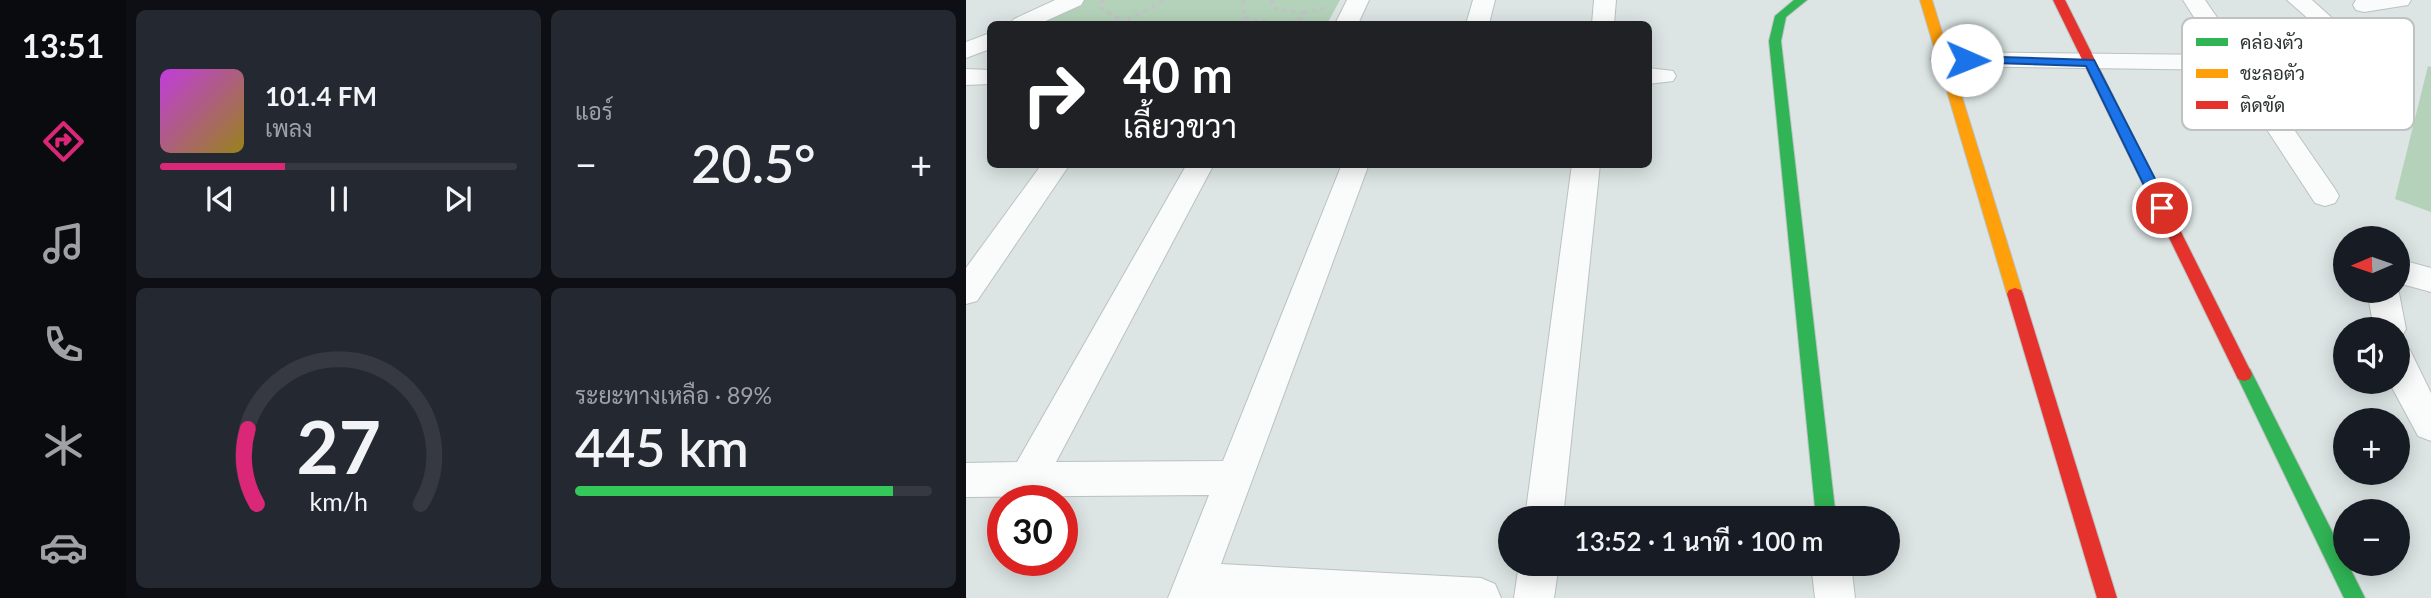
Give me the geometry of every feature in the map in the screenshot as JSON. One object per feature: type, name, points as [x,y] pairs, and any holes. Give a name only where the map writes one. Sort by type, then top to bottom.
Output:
[{"type":"street","points":[[1028,21],[1073,0]]},
{"type":"street","points":[[1348,21],[1358,0]]},
{"type":"street","points":[[1479,21],[1484,0]]},
{"type":"street","points":[[1602,21],[1605,0]]},
{"type":"street","points":[[1801,0],[1781,16],[1775,41],[1825,506]]},
{"type":"street","points":[[1926,0],[2107,598]]},
{"type":"street","points":[[2059,0],[2355,598]]},
{"type":"street","points":[[2194,0],[2207,18]]},
{"type":"street","points":[[2298,0],[2320,17]]},
{"type":"street","points":[[2364,5],[2400,0]]},
{"type":"street","points":[[966,51],[987,41]]},
{"type":"street","points":[[1943,59],[2182,61]]},
{"type":"street","points":[[966,77],[987,77]]},
{"type":"street","points":[[2282,130],[2325,196]]},
{"type":"street","points":[[966,292],[1055,168]]},
{"type":"street","points":[[1026,481],[1199,168]]},
{"type":"street","points":[[1354,168],[1191,591],[1481,598]]},
{"type":"street","points":[[1545,506],[1586,168]]},
{"type":"street","points":[[2410,274],[2431,280]]},
{"type":"street","points":[[2410,389],[2431,425]]},
{"type":"street","points":[[966,480],[1235,478]]},
{"type":"street","points":[[1534,598],[1537,576]]},
{"type":"street","points":[[1832,576],[1835,598]]},
{"type":"path","points":[[1105,0],[1101,8],[1122,21]]},
{"type":"path","points":[[1126,21],[1166,0]]},
{"type":"path","points":[[1243,0],[1245,18],[1270,21]]},
{"type":"path","points":[[1272,0],[1273,8],[1303,13],[1321,11],[1330,5]]},
{"type":"path","points":[[1299,21],[1303,19],[1303,13]]},
{"type":"green space","points":[[1083,0],[1340,0],[1329,21],[1038,21]]},
{"type":"green space","points":[[2428,66],[2431,67],[2431,212],[2395,199]]},
{"type":"traffic: fast","points":[[1801,0],[1781,16],[1775,41],[1825,506]]},
{"type":"traffic: fast","points":[[2244,374],[2355,598]]},
{"type":"traffic: slow","points":[[1926,0],[2015,294]]},
{"type":"traffic: jam","points":[[2059,0],[2244,374]]},
{"type":"traffic: jam","points":[[2015,294],[2107,598]]},
{"type":"route","points":[[1967,60],[2090,62],[2162,208]]}]
